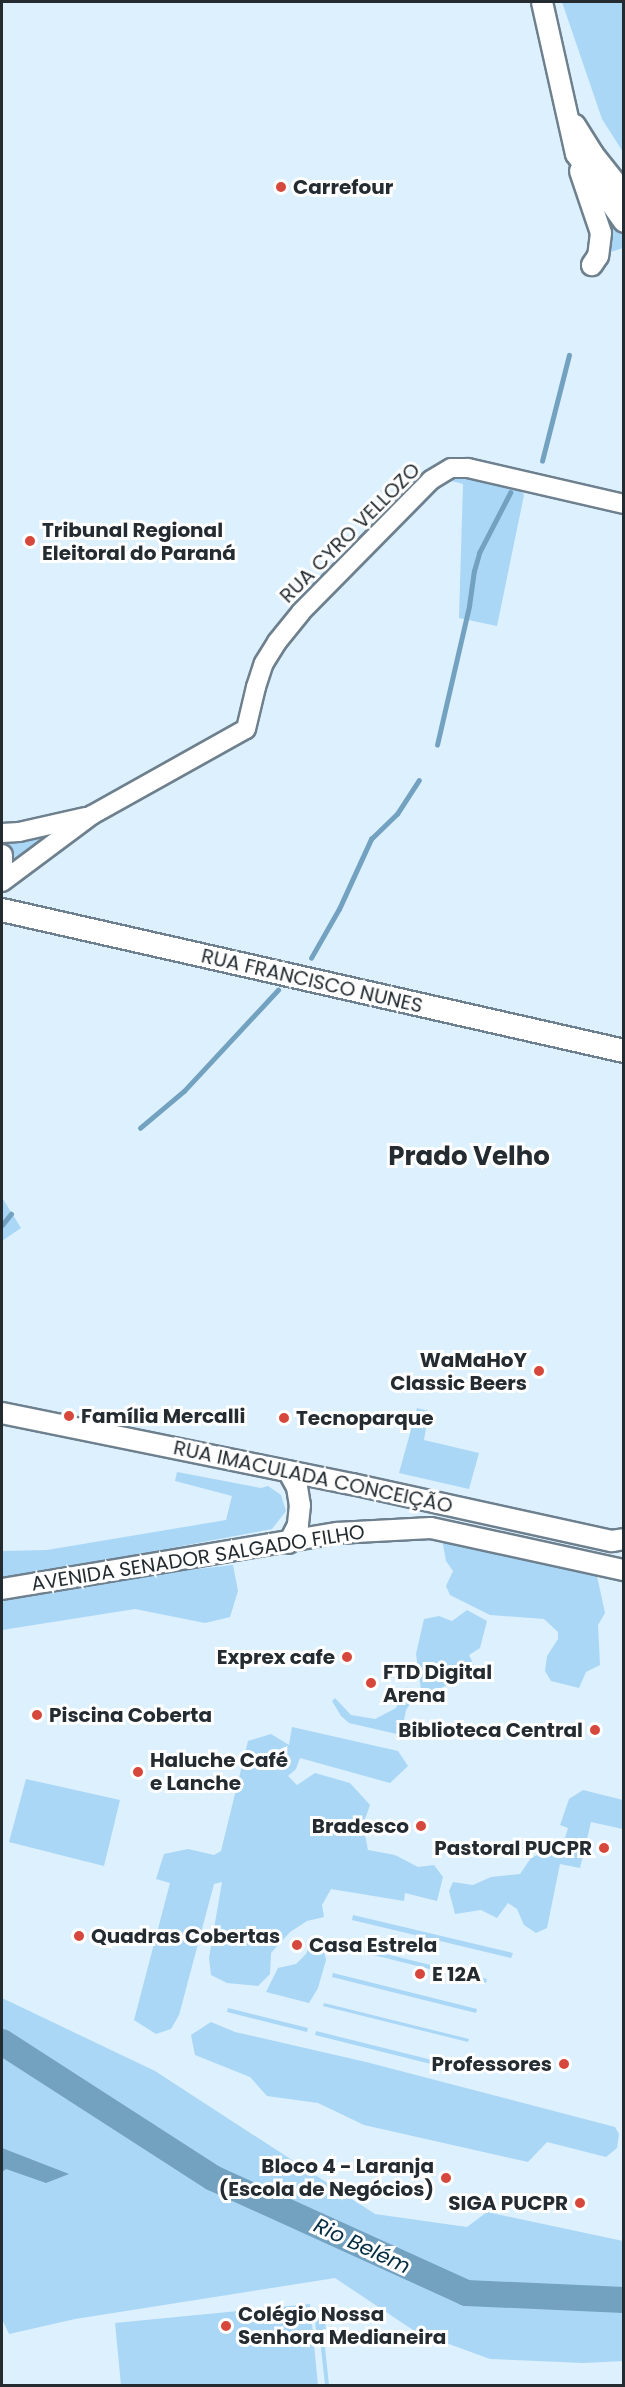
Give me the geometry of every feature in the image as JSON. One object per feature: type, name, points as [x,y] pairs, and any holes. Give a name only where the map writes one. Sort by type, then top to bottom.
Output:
[{"type":"main road","points":[[542,2],[576,154],[601,233],[598,256],[592,265]]},
{"type":"main road","points":[[563,97],[576,126],[593,154],[624,193]]},
{"type":"main road","points":[[576,154],[624,222]]},
{"type":"main road","points":[[2,855],[2,876]]},
{"type":"main road","name":"RUA FRANCISCO NUNES","points":[[2,909],[624,1051]]},
{"type":"main road","name":"RUA IMACULADA CONCEIÇÃO","points":[[2,1413],[288,1471],[612,1541],[624,1539]]},
{"type":"main road","points":[[288,1471],[297,1487],[300,1505],[298,1525],[289,1543]]},
{"type":"main road","name":"RUA IMACULADA CONCEIÇÃO","points":[[431,1528],[624,1570]]},
{"type":"main road","name":"AVENIDA SENADOR SALGADO FILHO","points":[[2,1589],[289,1543],[338,1533],[431,1528]]},
{"type":"street","name":"RUA CYRO VELLOZO","points":[[92,815],[246,729],[264,663],[277,642],[301,612],[431,480],[451,468],[468,468],[624,504]]},
{"type":"street","points":[[2,833],[19,832],[92,815]]},
{"type":"street","points":[[2,882],[92,815]]},
{"type":"shaded area","points":[[562,2],[623,2],[623,152],[602,119]]},
{"type":"shaded area","points":[[590,188],[623,231],[623,248],[608,253]]},
{"type":"shaded area","points":[[453,473],[519,486],[524,495],[497,626],[459,618],[463,484],[444,479]]},
{"type":"shaded area","points":[[65,828],[8,865],[3,839]]},
{"type":"shaded area","points":[[3,1199],[21,1228],[2,1241],[2,1201]]},
{"type":"shaded area","points":[[417,1408],[429,1411],[424,1440],[479,1453],[469,1489],[399,1473]]},
{"type":"shaded area","points":[[177,1472],[261,1488],[268,1486],[281,1495],[286,1511],[272,1529],[2,1580],[2,1551],[47,1550],[226,1520],[232,1496],[175,1481]]},
{"type":"shaded area","points":[[442,1539],[597,1576],[605,1613],[598,1625],[600,1665],[586,1672],[579,1688],[551,1681],[545,1671],[547,1656],[558,1639],[558,1632],[544,1619],[490,1615],[450,1595],[446,1586],[453,1571],[446,1561]]},
{"type":"shaded area","points":[[233,1565],[238,1591],[230,1617],[205,1623],[135,1609],[2,1630],[2,1597],[127,1577]]},
{"type":"shaded area","points":[[467,1610],[487,1621],[480,1648],[469,1655],[475,1667],[464,1677],[422,1697],[416,1654],[424,1619],[439,1616],[452,1621]]},
{"type":"shaded area","points":[[407,1687],[414,1698],[406,1710],[401,1735],[349,1723],[341,1716],[332,1701],[335,1698],[351,1715],[375,1719],[396,1708]]},
{"type":"shaded area","points":[[292,1727],[398,1751],[408,1766],[390,1783],[300,1758],[296,1769],[288,1776],[297,1785],[315,1773],[350,1783],[370,1805],[363,1825],[368,1850],[395,1855],[418,1867],[434,1865],[443,1877],[437,1901],[405,1893],[404,1901],[331,1889],[322,1905],[324,1917],[307,1921],[290,1932],[271,1953],[270,1974],[258,1986],[227,1983],[211,1975],[209,1958],[222,1882],[214,1884],[179,2015],[171,2029],[156,2034],[134,2020],[170,1883],[156,1879],[164,1854],[188,1849],[214,1855],[221,1851],[248,1741],[271,1734],[289,1745]]},
{"type":"shaded area","points":[[26,1779],[120,1800],[104,1866],[9,1842]]},
{"type":"shaded area","points":[[583,1790],[623,1800],[623,1829],[591,1822],[580,1868],[560,1864],[547,1928],[536,1933],[524,1925],[517,1909],[508,1903],[497,1918],[481,1910],[455,1914],[449,1891],[453,1882],[473,1885],[491,1877],[520,1874],[531,1858],[546,1851],[560,1855],[568,1828],[560,1825],[569,1799]]},
{"type":"shaded area","points":[[353,1915],[513,1953],[511,1958],[352,1920]]},
{"type":"shaded area","points":[[316,1936],[321,1937],[326,1960],[318,1988],[309,2003],[266,1992],[278,1968],[296,1964],[306,1954],[310,1943]]},
{"type":"shaded area","points":[[342,1943],[487,1979],[486,1983],[341,1947]]},
{"type":"shaded area","points":[[333,1973],[477,2009],[476,2013],[332,1977]]},
{"type":"shaded area","points":[[2,1998],[155,2071],[375,2214],[467,2227],[487,2212],[623,2241],[623,2361],[584,2363],[490,2359],[416,2332],[335,2278],[75,2319],[9,2334],[2,2319]]},
{"type":"shaded area","points":[[324,2003],[469,2039],[468,2042],[323,2006]]},
{"type":"shaded area","points":[[228,2008],[308,2028],[307,2032],[227,2012]]},
{"type":"shaded area","points":[[211,2022],[235,2032],[366,2062],[615,2127],[619,2134],[617,2148],[606,2157],[547,2142],[528,2162],[364,2125],[318,2103],[267,2096],[250,2077],[195,2055],[191,2035]]},
{"type":"shaded area","points":[[316,2031],[460,2067],[459,2071],[315,2035]]},
{"type":"shaded area","points":[[2,2148],[69,2174],[46,2183],[6,2169],[2,2172]]},
{"type":"shaded area","points":[[616,2294],[623,2294],[623,2310],[546,2295]]},
{"type":"shaded area","points":[[310,2304],[318,2385],[121,2385],[115,2323]]},
{"type":"shaded area","points":[[323,2310],[329,2385],[325,2385],[319,2330],[316,2330],[314,2311]]},
{"type":"waterway","points":[[542,461],[569,355]]},
{"type":"waterway","points":[[437,745],[479,553],[510,493]]},
{"type":"waterway","points":[[311,958],[339,909],[371,839],[397,814],[419,780]]},
{"type":"waterway","points":[[140,1128],[184,1091],[278,990]]},
{"type":"waterway","points":[[2,1225],[11,1214]]},
{"type":"waterway","name":"Rio Belém","points":[[2,2042],[213,2178],[466,2293],[624,2300]]},
{"type":"place","name":"Carrefour","points":[[281,187]]},
{"type":"place","name":"Tribunal Regional Eleitoral do Paraná","points":[[30,541]]},
{"type":"place","name":"WaMaHoY Classic Beers","points":[[539,1371]]},
{"type":"place","name":"Família Mercalli","points":[[69,1416]]},
{"type":"place","name":"Tecnoparque","points":[[284,1418]]},
{"type":"place","name":"Exprex cafe","points":[[347,1657]]},
{"type":"place","name":"FTD Digital Arena","points":[[371,1683]]},
{"type":"place","name":"Piscina Coberta","points":[[37,1715]]},
{"type":"place","name":"Biblioteca Central","points":[[595,1730]]},
{"type":"place","name":"Haluche Café e Lanche","points":[[138,1772]]},
{"type":"place","name":"Bradesco","points":[[421,1826]]},
{"type":"place","name":"Pastoral PUCPR","points":[[604,1848]]},
{"type":"place","name":"Quadras Cobertas","points":[[79,1936]]},
{"type":"place","name":"Casa Estrela","points":[[297,1945]]},
{"type":"place","name":"E 12A","points":[[420,1974]]},
{"type":"place","name":"Professores","points":[[564,2064]]},
{"type":"place","name":"Bloco 4 - Laranja (Escola de Negócios)","points":[[446,2178]]},
{"type":"place","name":"SIGA PUCPR","points":[[580,2203]]},
{"type":"place","name":"Colégio Nossa Senhora Medianeira","points":[[226,2326]]},
{"type":"district","name":"Prado Velho","points":[[469,1157]]}]
